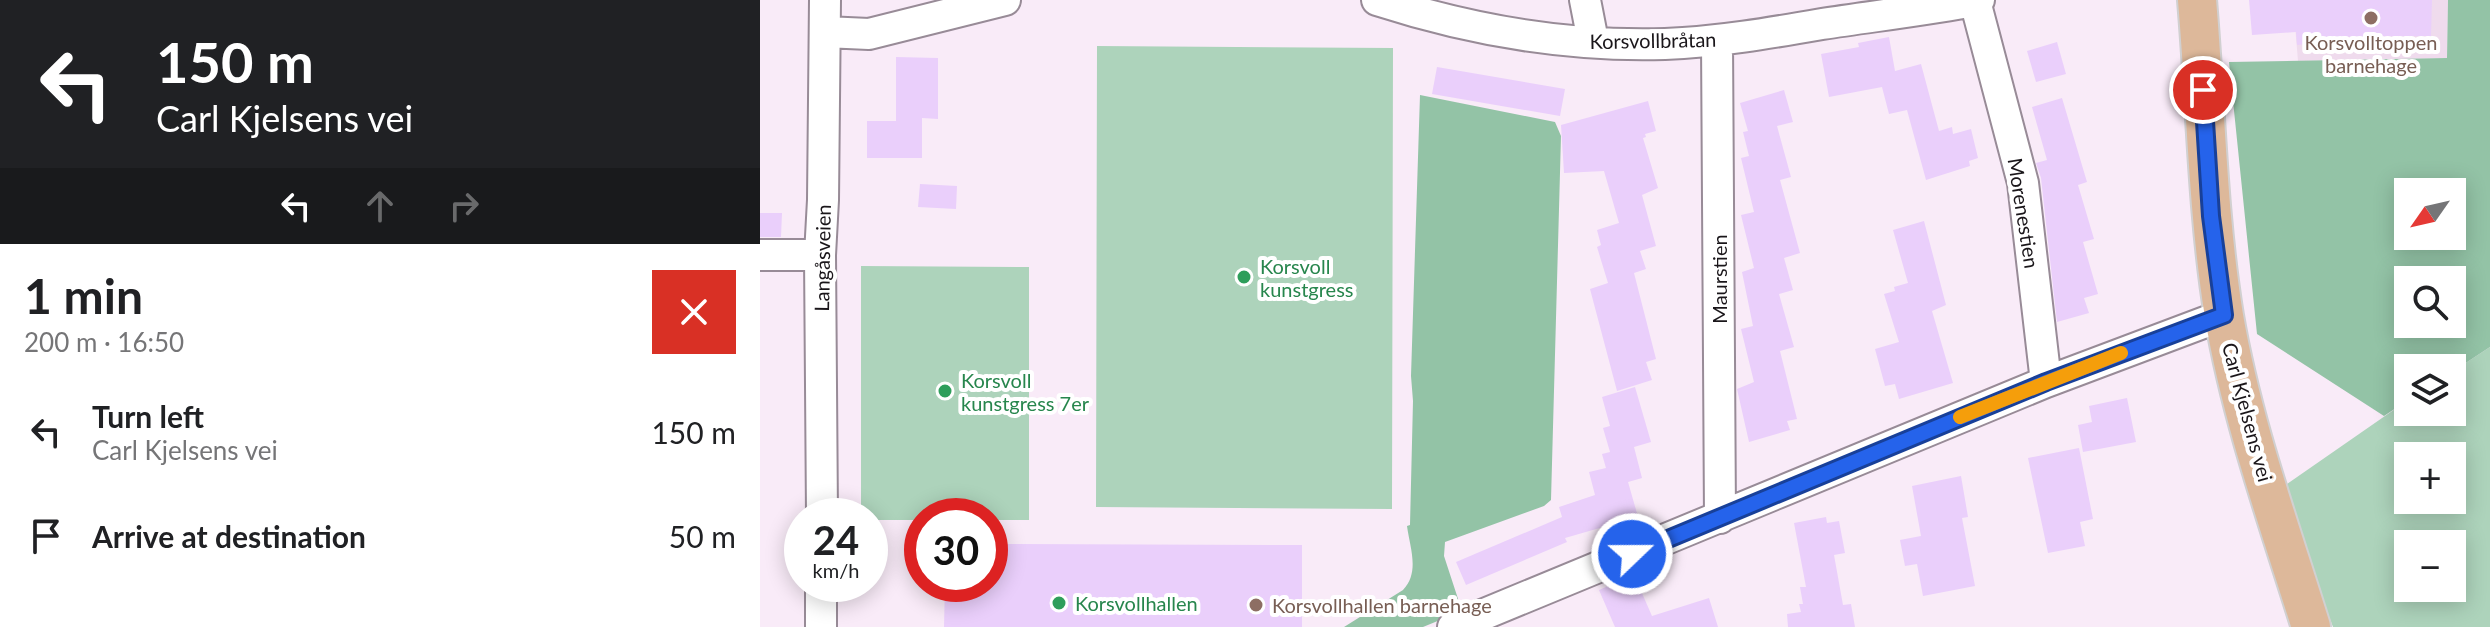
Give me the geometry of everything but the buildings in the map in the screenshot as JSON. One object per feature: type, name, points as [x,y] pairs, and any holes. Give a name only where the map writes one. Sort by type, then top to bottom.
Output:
[{"type":"main road","name":"Carl Kjelsens vei","points":[[2197,0],[2211,216],[2224,315],[2246,411],[2311,627]]},
{"type":"street","name":"Langåsveien","points":[[822,498],[820,255],[825,0]]},
{"type":"street","points":[[825,32],[869,34],[1005,0]]},
{"type":"street","name":"Korsvollbråtan","points":[[1377,0],[1501,33],[1665,44],[1717,41],[1977,0]]},
{"type":"street","points":[[1585,0],[1593,41]]},
{"type":"street","name":"Morenestien","points":[[1977,0],[2023,183],[2046,382]]},
{"type":"street","name":"Maurstien","points":[[1717,41],[1720,518]]},
{"type":"street","points":[[760,255],[820,255]]},
{"type":"street","points":[[1453,627],[2046,382],[2224,315]]},
{"type":"street","points":[[821,602],[821,627]]},
{"type":"shaded area","name":"Korsvolltoppen barnehage","points":[[2293,0],[2448,0],[2447,58],[2298,61]]},
{"type":"green space","points":[[2448,0],[2490,0],[2490,347],[2466,363],[2466,354],[2394,354],[2394,409],[2384,416],[2257,334],[2229,62],[2447,58]]},
{"type":"green space","name":"Korsvoll kunstgress","points":[[1097,46],[1393,48],[1392,509],[1096,507]]},
{"type":"green space","points":[[1420,95],[1555,122],[1561,136],[1551,500],[1544,506],[1445,542],[1444,556],[1462,611],[1423,627],[1344,627],[1403,590],[1413,568],[1407,526],[1410,525],[1411,376]]},
{"type":"green space","name":"Korsvoll kunstgress 7er","points":[[861,266],[1029,267],[1029,520],[1008,520],[1008,498],[904,498],[904,520],[888,520],[888,498],[861,498]]},
{"type":"green space","points":[[2490,347],[2490,627],[2333,627],[2304,551],[2287,484],[2394,410],[2394,426],[2466,426],[2466,363]]},
{"type":"slow traffic","points":[[1960,417],[2121,353]]},
{"type":"place","name":"Korsvolltoppen barnehage","points":[[2371,18]]},
{"type":"place","name":"Korsvoll kunstgress","points":[[1244,277]]},
{"type":"place","name":"Korsvoll kunstgress 7er","points":[[945,391]]},
{"type":"place","name":"Korsvollhallen","points":[[1059,603]]},
{"type":"place","name":"Korsvollhallen barnehage","points":[[1256,605]]},
{"type":"route","points":[[1632,554],[2046,382],[2224,315],[2211,216],[2203,90]]}]
